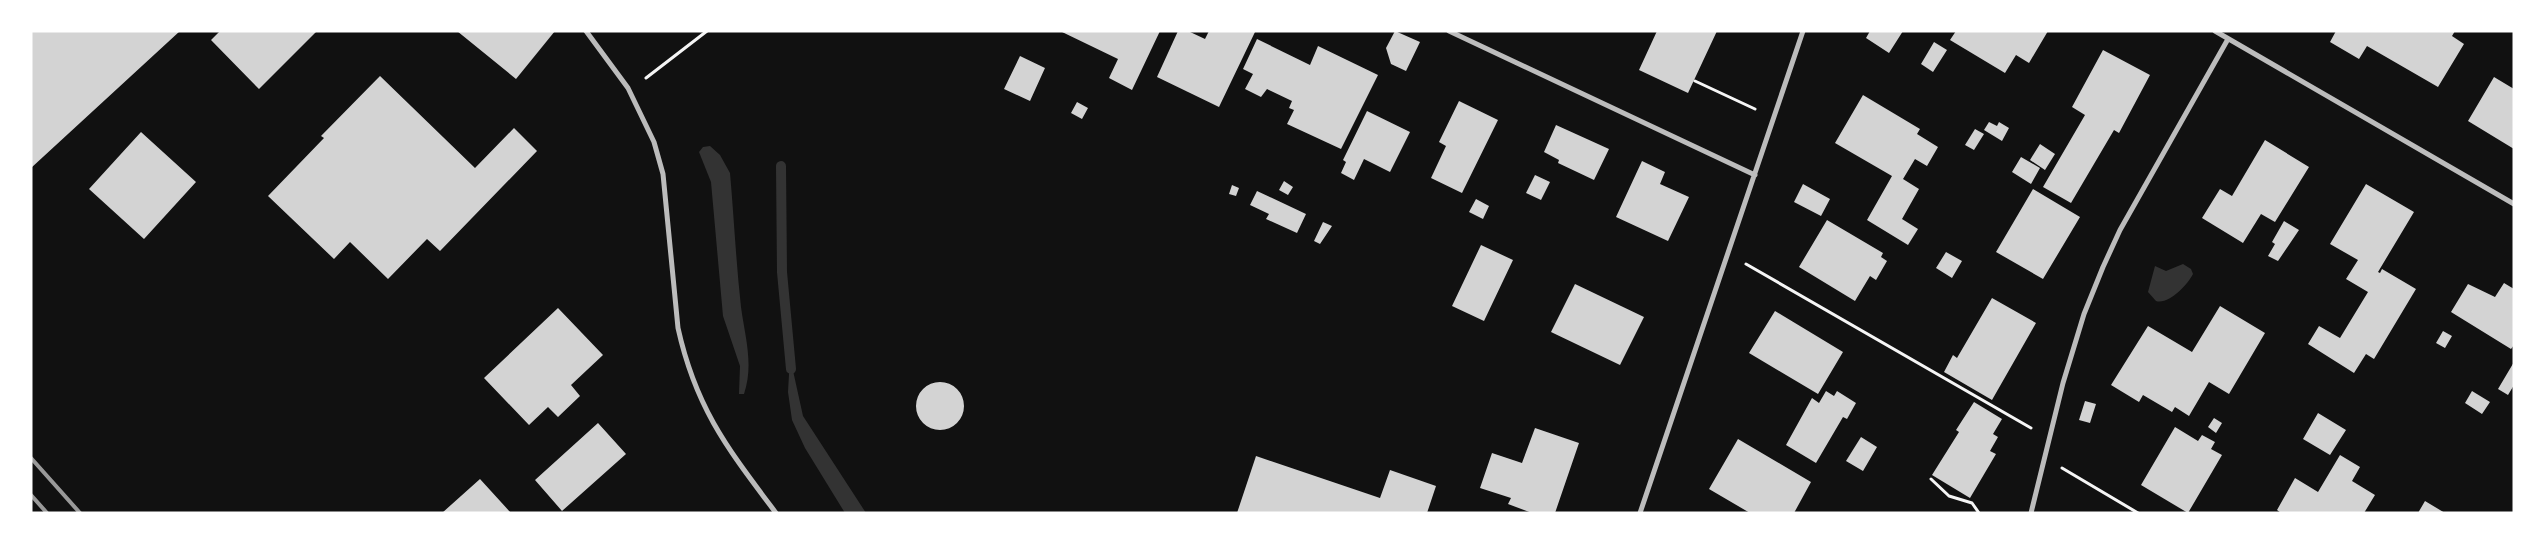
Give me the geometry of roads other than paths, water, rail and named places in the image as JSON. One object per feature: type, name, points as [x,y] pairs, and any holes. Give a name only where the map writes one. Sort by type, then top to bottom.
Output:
[{"type":"street","points":[[586,31],[628,88],[651,134],[663,174],[678,328],[700,399],[730,451],[776,513]]},
{"type":"street","points":[[1448,31],[1755,175]]},
{"type":"street","points":[[1640,513],[1803,31]]},
{"type":"street","points":[[2215,31],[2514,204]]},
{"type":"street","points":[[2031,513],[2068,366],[2103,267],[2120,230],[2228,38]]},
{"type":"waterway","points":[[781,166],[782,272],[791,369]]},
{"type":"railway","points":[[31,458],[80,513]]},
{"type":"railway","points":[[31,495],[47,513]]}]
